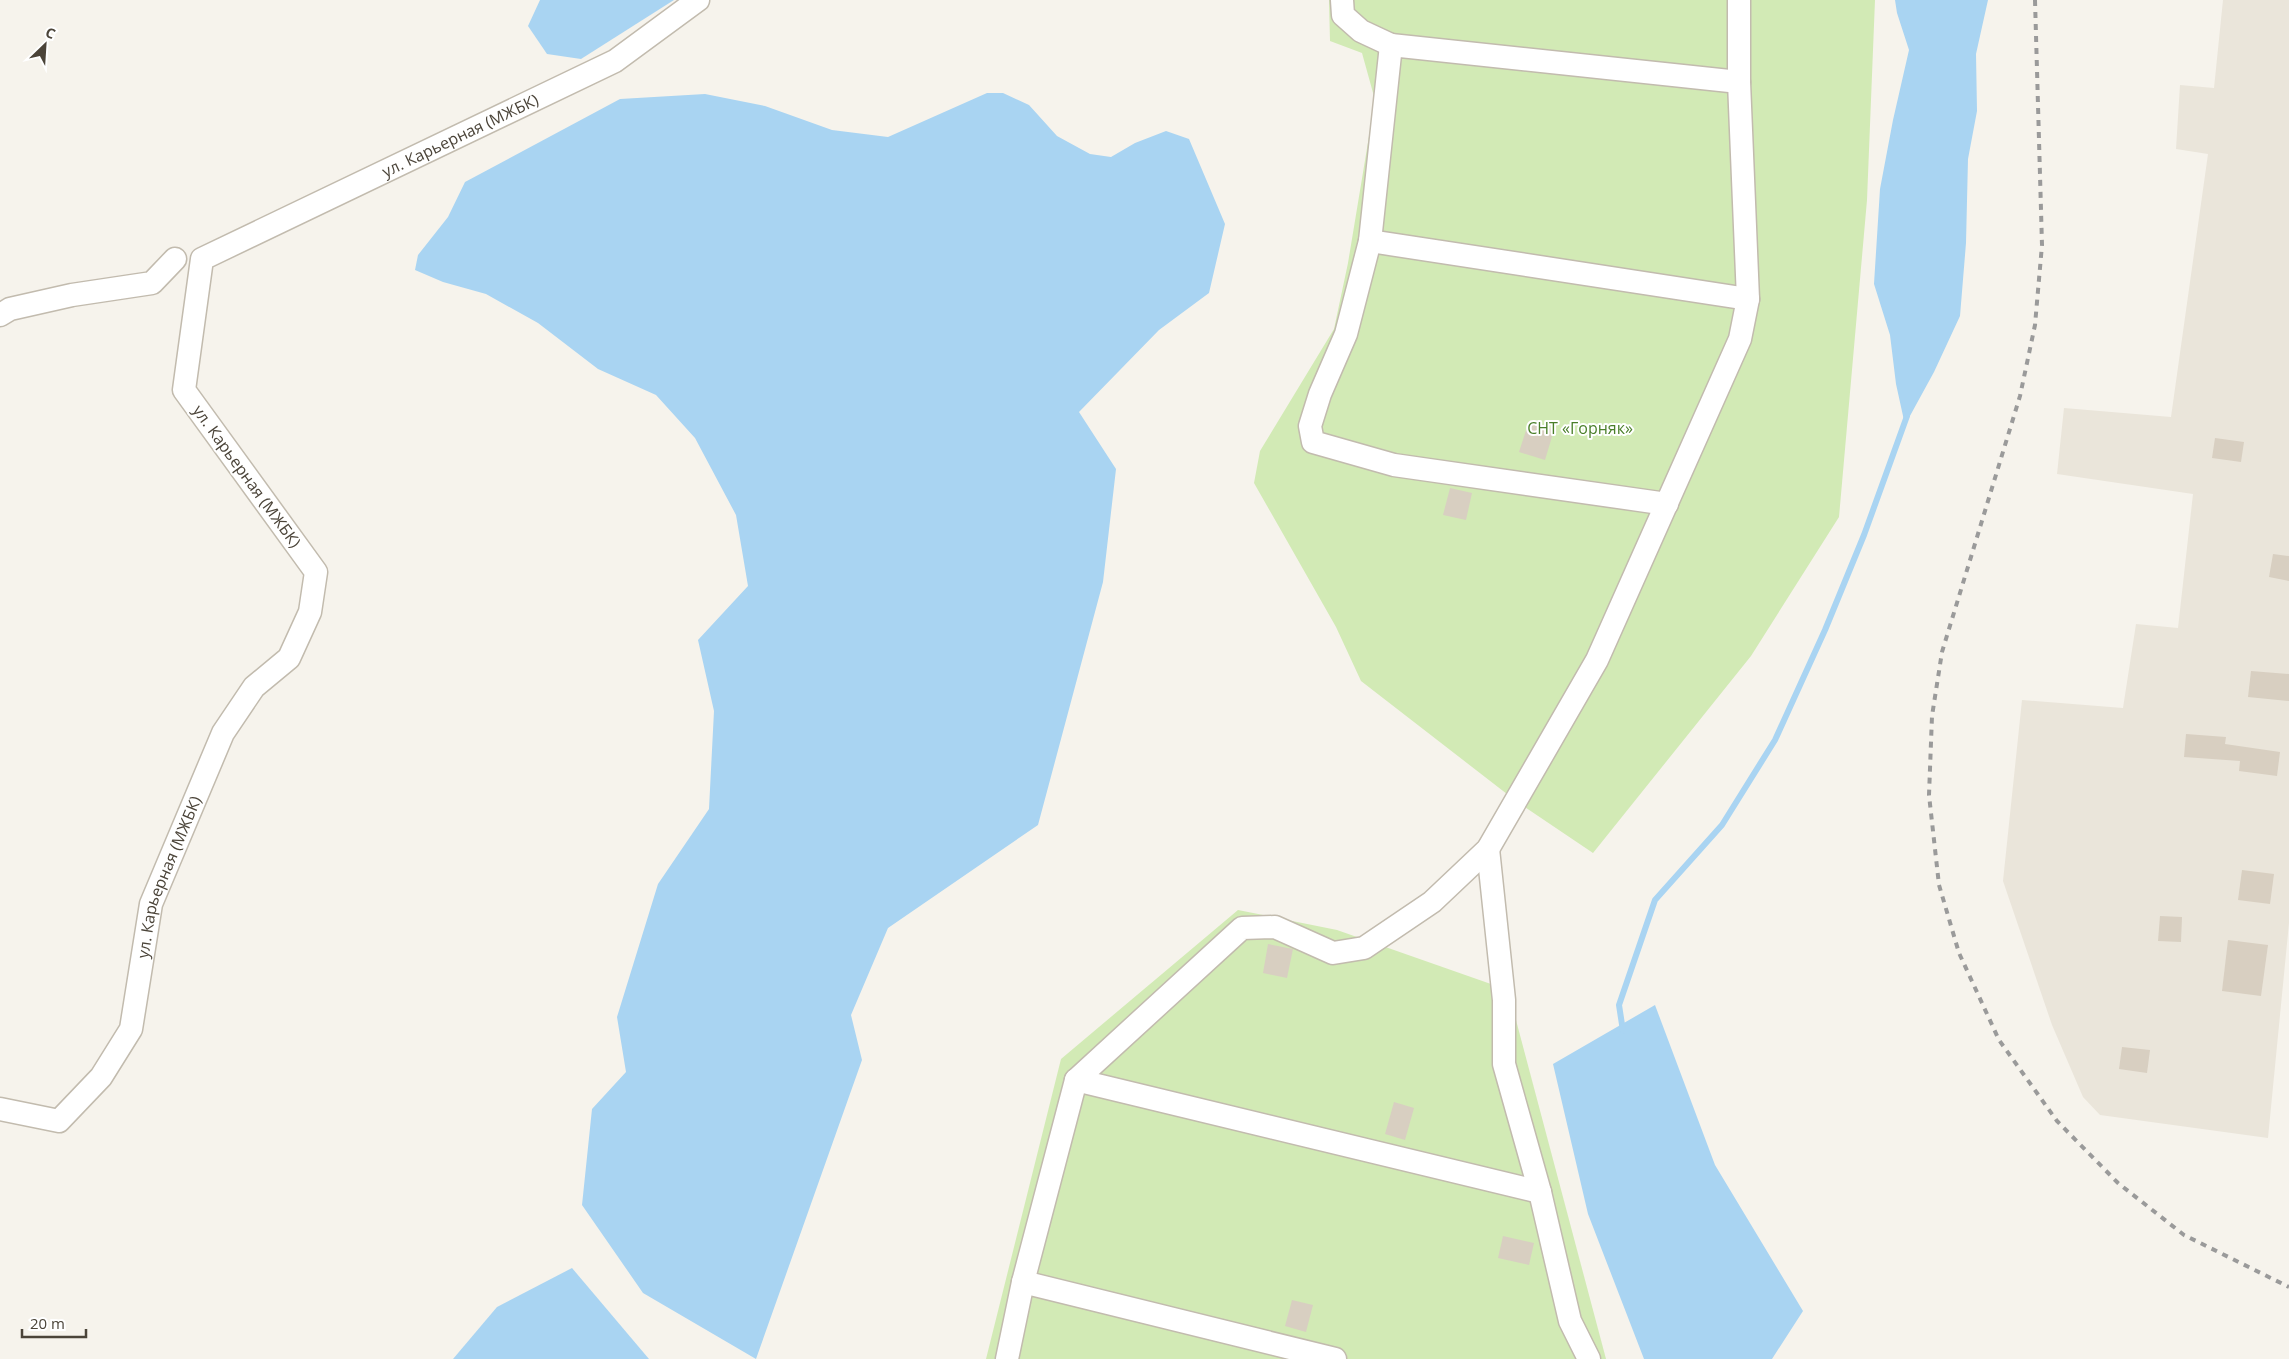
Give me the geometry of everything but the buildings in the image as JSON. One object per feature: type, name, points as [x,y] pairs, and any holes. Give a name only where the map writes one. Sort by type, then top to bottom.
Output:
[{"type":"street","name":"ул. Карьерная (МЖБК)","points":[[0,1109],[59,1121],[100,1077],[131,1029],[151,904],[223,733],[254,687],[289,658],[310,612],[316,572],[184,390],[202,259],[615,61],[698,0]]},
{"type":"street","points":[[1342,0],[1343,15],[1361,32],[1390,45],[1739,82]]},
{"type":"street","points":[[1007,1359],[1023,1282],[1076,1080],[1242,928],[1275,927],[1333,953],[1364,948],[1432,902],[1488,849],[1596,660],[1740,339],[1748,299],[1739,82],[1738,0]]},
{"type":"street","points":[[1390,45],[1370,241],[1346,334],[1320,394],[1310,426],[1312,442],[1394,465],[1667,504]]},
{"type":"street","points":[[1370,241],[1748,299]]},
{"type":"street","points":[[0,315],[10,309],[72,295],[152,283],[175,259]]},
{"type":"street","points":[[1488,849],[1504,1000],[1504,1064],[1540,1192],[1570,1321],[1589,1359]]},
{"type":"street","points":[[1076,1080],[1540,1192]]},
{"type":"street","points":[[1023,1282],[1335,1359]]},
{"type":"shaded area","points":[[2223,0],[2289,0],[2289,923],[2268,1138],[2100,1115],[2083,1097],[2052,1025],[2003,881],[2022,700],[2123,708],[2136,624],[2178,628],[2193,494],[2057,474],[2064,408],[2171,417],[2208,154],[2176,149],[2180,85],[2214,88]]},
{"type":"green space","name":"СНТ «Горняк»","points":[[1329,0],[1875,0],[1867,200],[1839,517],[1751,656],[1593,853],[1516,801],[1361,681],[1336,627],[1254,483],[1260,451],[1334,329],[1348,263],[1375,100],[1362,53],[1330,41]]},
{"type":"green space","points":[[1238,910],[1337,930],[1508,990],[1606,1359],[986,1359],[1061,1059]]},
{"type":"water","points":[[540,0],[674,0],[581,59],[547,54],[528,26]]},
{"type":"water","points":[[1895,0],[1988,0],[1976,54],[1977,111],[1968,159],[1966,243],[1960,316],[1934,372],[1905,425],[1896,384],[1890,335],[1874,284],[1880,189],[1909,50],[1897,13]]},
{"type":"water","points":[[987,93],[1003,93],[1029,105],[1057,136],[1090,154],[1111,157],[1135,143],[1166,131],[1189,139],[1225,224],[1209,293],[1159,330],[1079,412],[1116,469],[1103,582],[1038,825],[888,928],[851,1015],[862,1060],[756,1359],[643,1293],[582,1205],[592,1109],[626,1072],[617,1017],[658,884],[709,809],[714,711],[698,640],[748,586],[736,515],[695,438],[656,395],[598,369],[538,323],[486,294],[443,282],[415,270],[418,255],[448,217],[465,182],[620,99],[705,94],[765,106],[832,130],[888,137]]},
{"type":"water","points":[[1655,1005],[1715,1165],[1803,1311],[1772,1359],[1644,1359],[1588,1214],[1553,1064]]},
{"type":"water","points":[[572,1268],[649,1359],[453,1359],[497,1307]]},
{"type":"waterway","points":[[1623,1031],[1619,1005],[1655,900],[1722,825],[1775,740],[1825,630],[1864,535],[1907,416]]},
{"type":"railway","points":[[2035,0],[2042,245],[2035,325],[2020,396],[1942,652],[1932,716],[1929,795],[1939,885],[1959,953],[1999,1040],[2057,1121],[2118,1183],[2184,1235],[2289,1287]]}]
